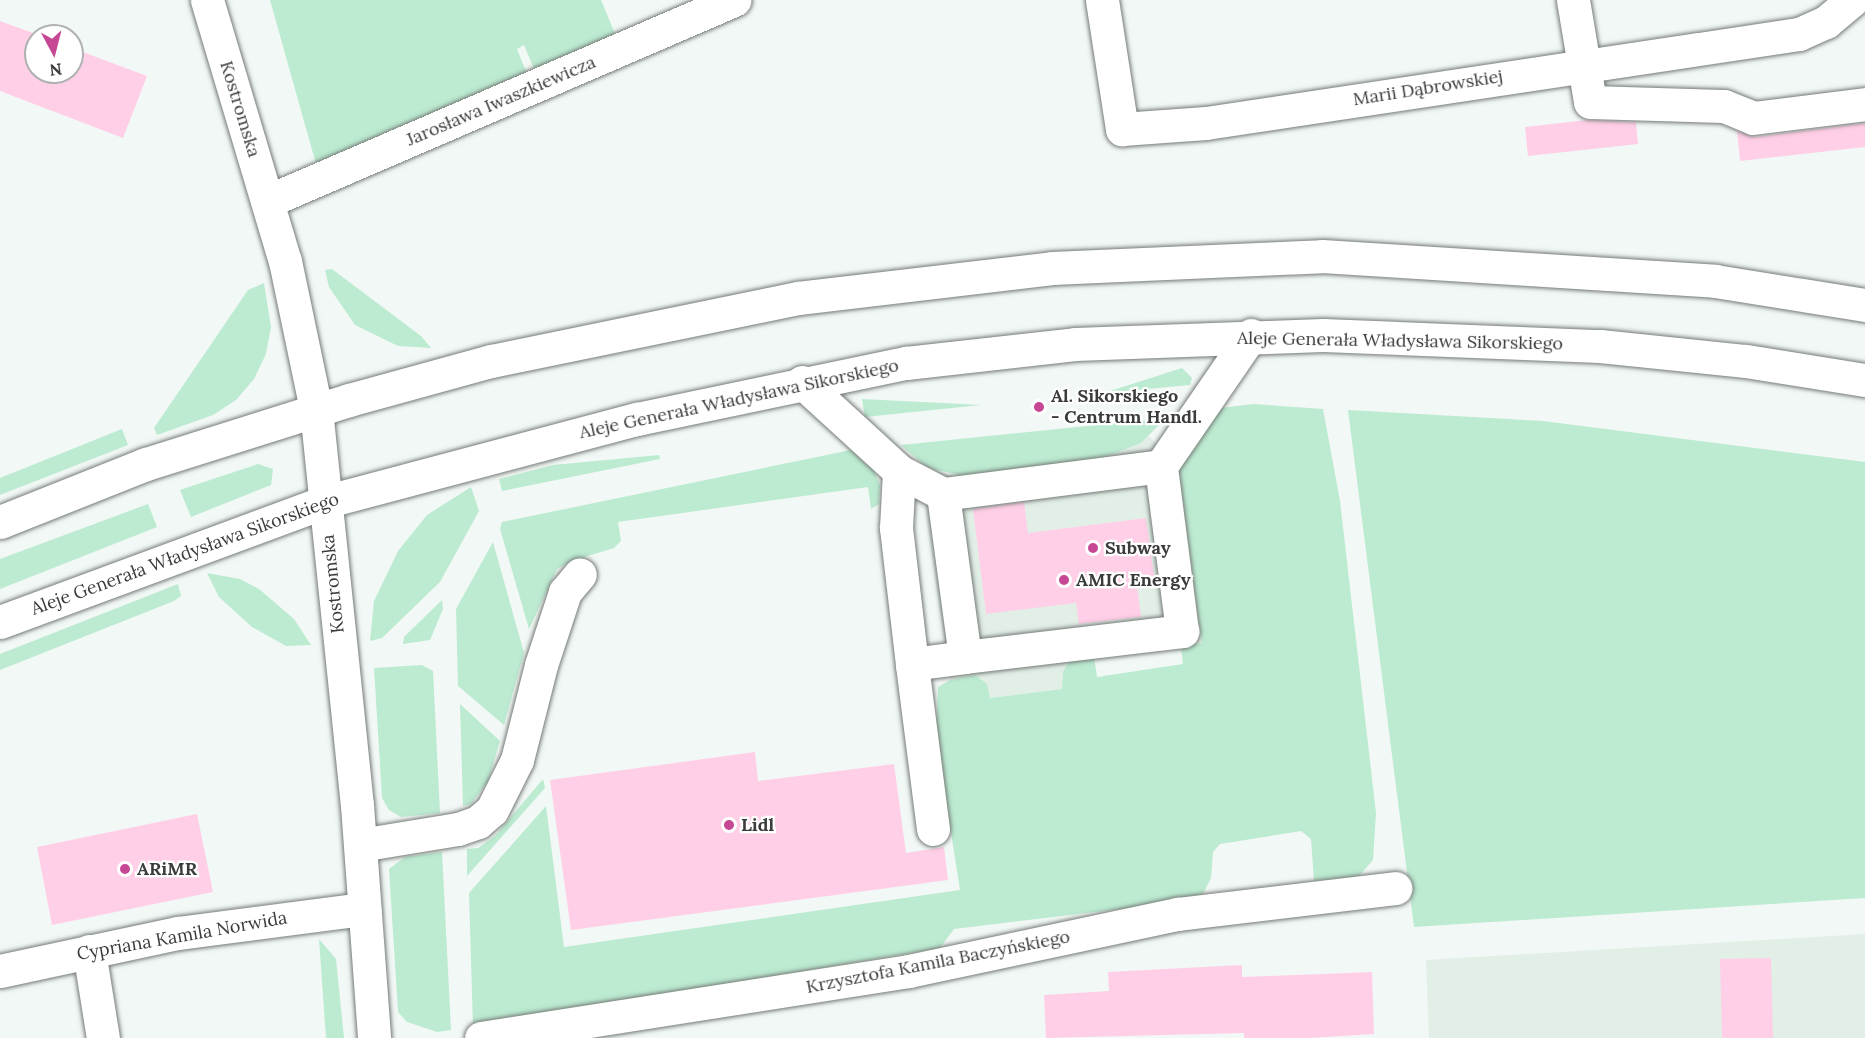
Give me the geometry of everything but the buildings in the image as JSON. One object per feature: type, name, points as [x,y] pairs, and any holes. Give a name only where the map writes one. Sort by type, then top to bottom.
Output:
[{"type":"main road","name":"Kostromska","points":[[207,0],[285,261],[316,409],[360,845],[374,1038]]},
{"type":"main road","name":"Jarosława Iwaszkiewicza","points":[[268,201],[734,0]]},
{"type":"main road","name":"Marii Dąbrowskiej","points":[[1102,0],[1122,129],[1206,123],[1799,34],[1826,22],[1852,0]]},
{"type":"main road","points":[[1573,0],[1581,65],[1590,102],[1724,106],[1753,118],[1865,104]]},
{"type":"main road","points":[[0,522],[146,464],[316,409],[491,361],[798,298],[1052,268],[1365,258],[1714,281],[1865,305]]},
{"type":"main road","points":[[912,664],[1182,631],[1161,466],[1251,335]]},
{"type":"main road","name":"Aleje Generała Władysława Sikorskiego","points":[[0,622],[324,502],[482,458],[802,382],[906,363],[1075,344],[1251,335],[1463,338],[1600,346],[1746,361],[1865,380]]},
{"type":"main road","points":[[802,382],[900,471],[943,494],[1161,466]]},
{"type":"main road","points":[[900,471],[896,528],[933,829]]},
{"type":"main road","points":[[943,494],[965,657]]},
{"type":"main road","points":[[360,845],[458,829],[478,822],[492,810],[517,760],[541,665],[565,592],[580,574]]},
{"type":"main road","name":"Krzysztofa Kamila Baczyńskiego","points":[[481,1038],[909,971],[1178,914],[1395,888]]},
{"type":"main road","name":"Cypriana Kamila Norwida","points":[[0,970],[224,926],[364,909]]},
{"type":"main road","points":[[89,951],[103,1038]]},
{"type":"shaded area","name":"AMIC Energy","points":[[1149,436],[1178,466],[1203,644],[1094,656],[1063,672],[1062,689],[990,698],[975,675],[950,680],[926,516],[928,468],[950,475],[1117,452]]},
{"type":"shaded area","points":[[1865,934],[1865,1038],[1429,1038],[1426,960]]},
{"type":"green space","points":[[270,0],[601,0],[616,36],[535,71],[524,45],[517,49],[527,74],[316,164]]},
{"type":"green space","points":[[332,269],[421,336],[431,348],[398,346],[355,325],[329,287],[325,270]]},
{"type":"green space","points":[[264,283],[271,327],[266,354],[254,379],[236,400],[213,415],[157,435],[154,428],[248,290]]},
{"type":"green space","points":[[1182,368],[1192,378],[1190,385],[1104,393]]},
{"type":"green space","points":[[862,399],[981,405],[865,417]]},
{"type":"green space","points":[[1253,404],[1323,409],[1340,501],[1376,813],[1373,860],[1359,876],[1314,881],[1311,839],[1301,831],[1220,844],[1213,852],[1211,878],[1203,894],[1186,901],[954,929],[940,948],[473,1027],[469,893],[546,806],[564,947],[960,890],[936,737],[938,687],[950,680],[975,675],[987,684],[990,698],[1062,689],[1063,672],[1070,660],[1094,656],[1097,677],[1183,664],[1181,646],[1202,643],[1178,466],[1209,417],[1221,408]]},
{"type":"green space","points":[[1348,410],[1543,421],[1865,462],[1865,898],[1414,927]]},
{"type":"green space","points":[[1166,418],[1141,443],[1102,458],[964,476],[928,468],[901,445]]},
{"type":"green space","points":[[122,429],[128,445],[0,495],[0,478]]},
{"type":"green space","points":[[851,450],[874,471],[880,485],[879,504],[871,509],[868,487],[618,522],[621,541],[614,548],[571,561],[557,569],[529,629],[500,529],[502,522]]},
{"type":"green space","points":[[659,455],[660,459],[502,491],[499,479],[553,465]]},
{"type":"green space","points":[[258,464],[273,469],[271,485],[191,517],[180,490]]},
{"type":"green space","points":[[471,487],[479,511],[440,582],[382,638],[370,641],[374,601],[398,551],[427,515]]},
{"type":"green space","points":[[148,504],[157,527],[0,589],[0,559]]},
{"type":"green space","points":[[493,542],[524,653],[504,725],[458,686],[456,609]]},
{"type":"green space","points":[[207,573],[240,579],[259,589],[294,619],[311,645],[286,646],[252,627],[219,597]]},
{"type":"green space","points":[[178,584],[181,596],[174,601],[0,670],[0,654]]},
{"type":"green space","points":[[442,600],[443,609],[430,640],[403,644],[404,637]]},
{"type":"green space","points":[[422,665],[433,671],[440,813],[401,817],[389,810],[382,798],[374,668]]},
{"type":"green space","points":[[460,704],[500,741],[488,781],[471,804],[463,806]]},
{"type":"green space","points":[[543,779],[545,788],[467,876],[467,849],[478,848],[495,836]]},
{"type":"green space","points":[[442,852],[451,1030],[437,1032],[407,1022],[398,1012],[389,869],[405,857]]},
{"type":"green space","points":[[319,939],[336,959],[344,1038],[326,1038]]},
{"type":"place","name":"Al. Sikorskiego - Centrum Handl.","points":[[1039,407]]},
{"type":"place","name":"Subway","points":[[1093,548]]},
{"type":"place","name":"AMIC Energy","points":[[1064,580]]},
{"type":"place","name":"Lidl","points":[[729,825]]},
{"type":"place","name":"ARiMR","points":[[125,869]]}]
